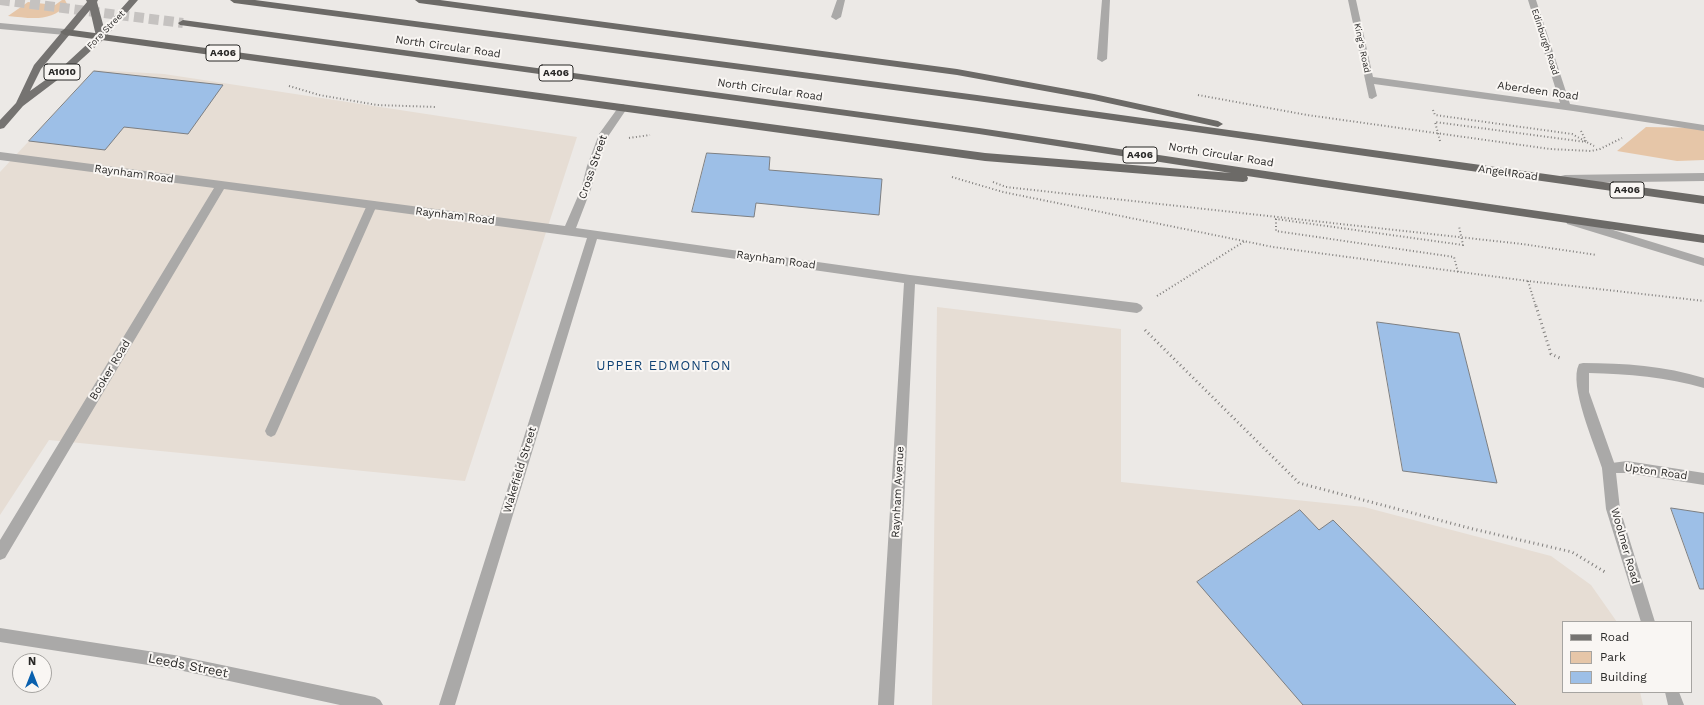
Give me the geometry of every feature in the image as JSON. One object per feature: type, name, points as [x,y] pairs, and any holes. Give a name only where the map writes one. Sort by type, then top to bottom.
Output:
[{"type":"highway","name":"North Circular Road","points":[[234,0],[978,98],[1311,144]]},
{"type":"highway","name":"A406","points":[[419,0],[957,72],[1094,97],[1311,144]]},
{"type":"highway","name":"North Circular Road","points":[[183,23],[979,130],[1352,188]]},
{"type":"highway","name":"A406","points":[[65,32],[985,157],[1352,188],[1704,239]]},
{"type":"highway","name":"Angel Road","points":[[1311,144],[1704,200]]},
{"type":"main road","name":"Fore Street","points":[[20,104],[37,67],[92,0]]},
{"type":"main road","points":[[92,0],[101,37]]},
{"type":"main road","name":"Fore Street","points":[[0,126],[20,104],[61,73],[101,37],[134,0]]},
{"type":"street","points":[[836,17],[841,0]]},
{"type":"street","points":[[1102,59],[1106,0]]},
{"type":"street","name":"King's Road","points":[[1352,0],[1372,96]]},
{"type":"street","name":"Edinburgh Road","points":[[1532,0],[1566,107]]},
{"type":"street","points":[[0,26],[65,32]]},
{"type":"street","name":"Aberdeen Road","points":[[1369,80],[1566,107],[1704,128]]},
{"type":"street","name":"Cross Street","points":[[569,230],[589,181],[592,166],[604,134],[623,107]]},
{"type":"street","name":"Raynham Road","points":[[0,156],[221,186],[569,230],[593,235],[910,279],[1137,308]]},
{"type":"street","points":[[1550,179],[1704,177]]},
{"type":"street","name":"Booker Road","points":[[0,554],[221,186]]},
{"type":"street","points":[[271,431],[372,205]]},
{"type":"street","points":[[1558,217],[1704,262]]},
{"type":"street","name":"Wakefield Street","points":[[447,705],[593,235]]},
{"type":"street","name":"Raynham Avenue","points":[[886,705],[910,279]]},
{"type":"street","points":[[1583,368],[1613,368],[1689,378],[1704,383]]},
{"type":"street","name":"Woolmer Road","points":[[1583,368],[1583,392],[1609,468],[1613,509],[1648,621]]},
{"type":"street","name":"Upton Road","points":[[1609,468],[1627,467],[1704,479]]},
{"type":"street","name":"Leeds Street","points":[[0,635],[174,662],[375,705]]},
{"type":"street","points":[[1672,693],[1676,705]]},
{"type":"path","points":[[1192,94],[1307,115],[1512,145],[1578,151],[1600,149],[1617,142],[1645,119]]},
{"type":"path","points":[[1435,115],[1572,134],[1594,146]]},
{"type":"path","points":[[1436,122],[1586,142],[1579,126]]},
{"type":"path","points":[[604,134],[636,138],[653,134]]},
{"type":"path","points":[[952,177],[1003,192],[1273,247],[1528,281],[1704,301]]},
{"type":"path","points":[[989,180],[1006,187],[1522,244],[1599,255]]},
{"type":"path","points":[[979,186],[981,182]]},
{"type":"path","points":[[1458,272],[1454,257],[1276,230],[1276,219],[1463,245]]},
{"type":"path","points":[[1245,241],[1137,308],[1145,331],[1299,483],[1473,529],[1572,552],[1638,592]]},
{"type":"path","points":[[1528,281],[1551,354],[1583,368]]},
{"type":"shaded area","points":[[94,70],[164,74],[577,137],[465,481],[49,440],[0,515],[0,172]]},
{"type":"shaded area","points":[[937,307],[1121,329],[1121,482],[1364,507],[1551,556],[1591,585],[1616,621],[1562,621],[1562,693],[1640,693],[1643,705],[932,705]]},
{"type":"green space","points":[[62,0],[65,0],[67,4],[61,10],[47,17],[32,18],[8,16],[28,2],[55,5]]},
{"type":"green space","points":[[1646,127],[1704,128],[1704,160],[1677,161],[1617,151]]},
{"type":"building","points":[[94,71],[223,85],[188,134],[124,127],[105,150],[29,141]]},
{"type":"building","points":[[707,153],[770,157],[769,170],[882,179],[879,215],[756,203],[754,217],[692,212]]},
{"type":"building","points":[[1377,322],[1459,333],[1497,483],[1403,471]]},
{"type":"building","points":[[1671,508],[1704,513],[1704,589],[1700,589]]},
{"type":"building","points":[[1300,510],[1319,530],[1333,520],[1516,705],[1303,705],[1197,582]]},
{"type":"tunnel","points":[[0,0],[183,23]]},
{"type":"district","name":"UPPER EDMONTON","points":[[664,366]]}]
